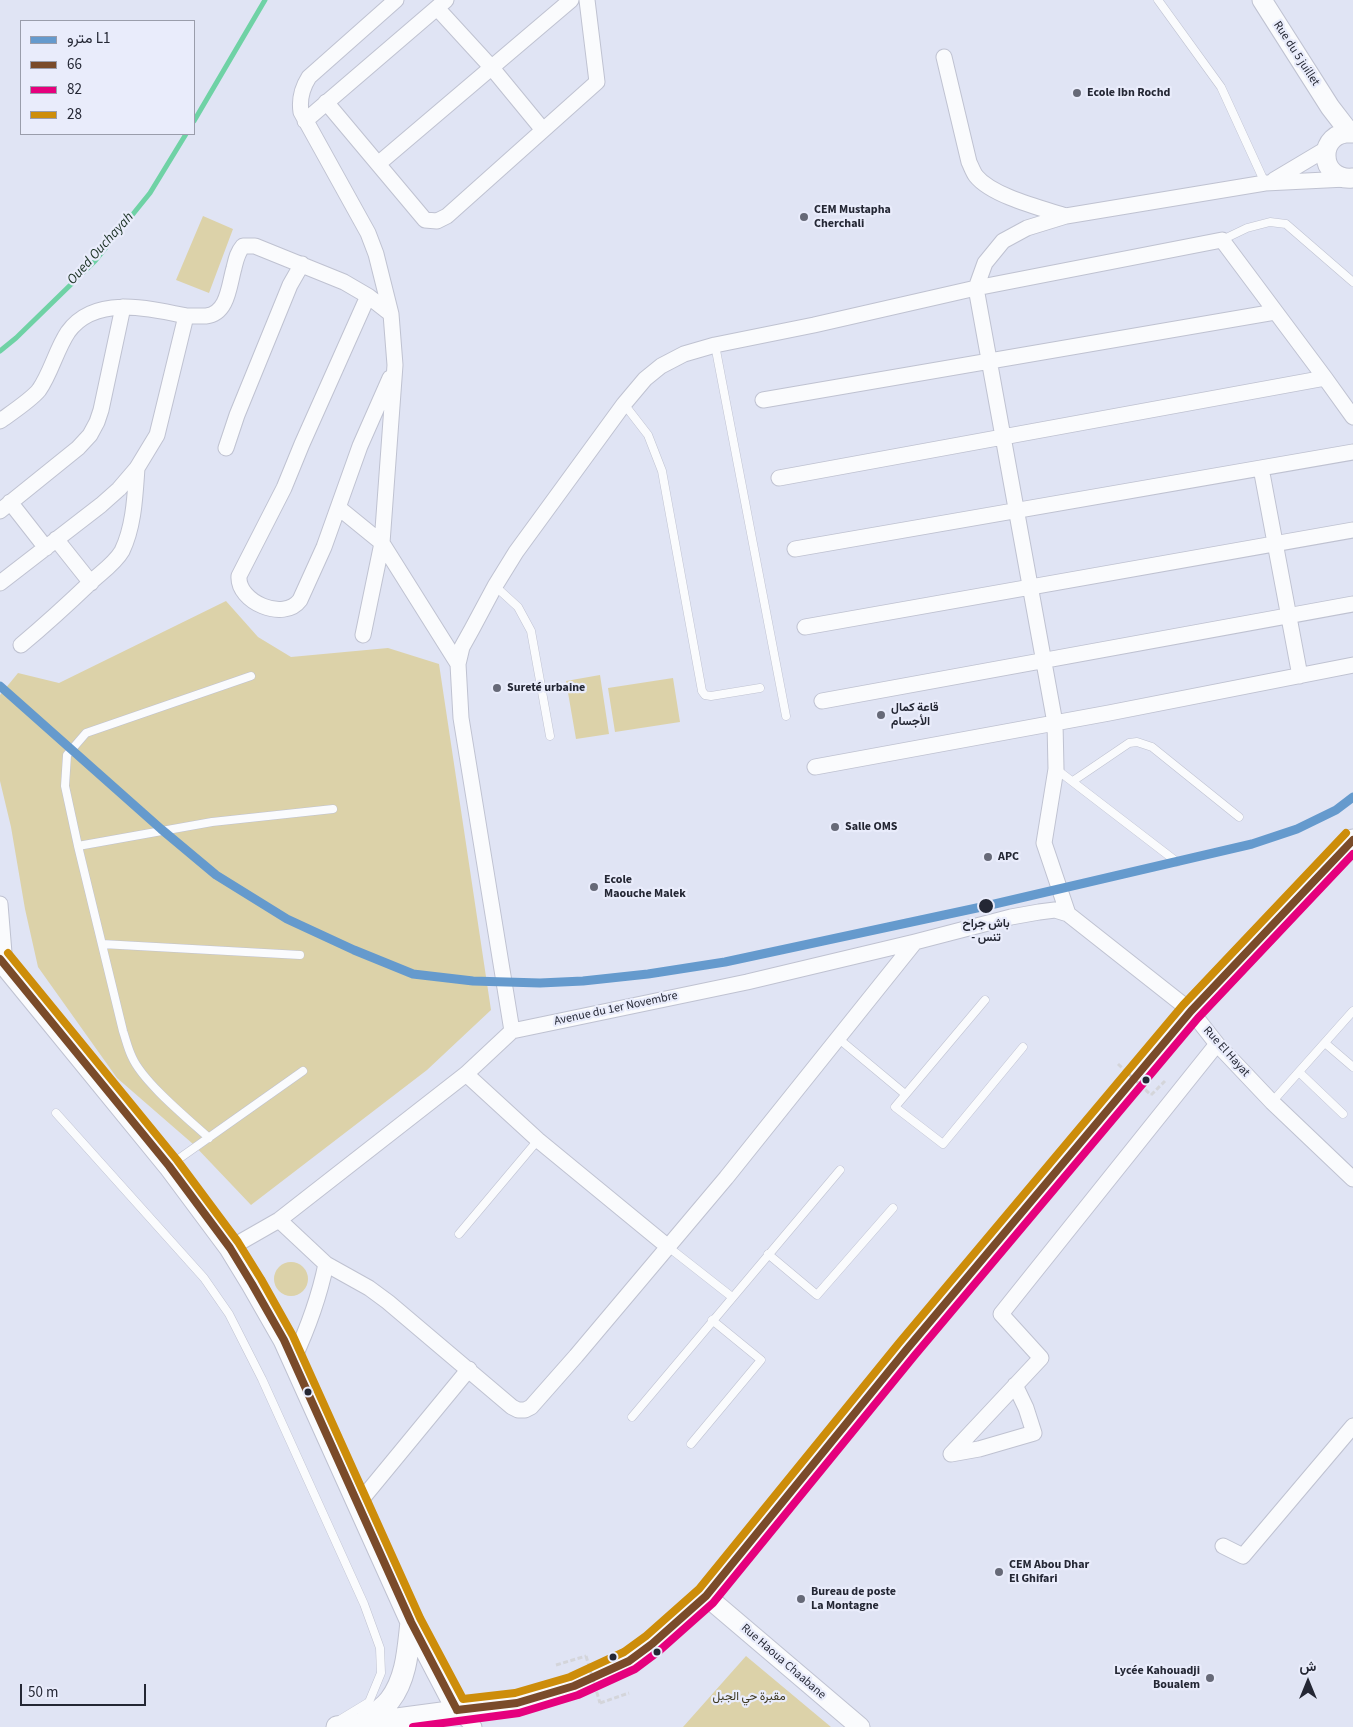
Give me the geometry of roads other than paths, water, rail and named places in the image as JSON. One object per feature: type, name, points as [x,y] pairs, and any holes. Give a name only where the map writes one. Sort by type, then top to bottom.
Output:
[{"type":"main road","points":[[336,1727],[517,1703],[574,1686],[629,1661],[652,1644],[706,1596],[907,1349],[1191,1012],[1353,840]]},
{"type":"main road","points":[[2,962],[169,1166],[230,1248],[269,1314],[293,1360],[411,1622],[457,1710]]},
{"type":"main road","points":[[362,1723],[381,1710],[396,1690],[405,1667],[411,1622]]},
{"type":"street","points":[[363,635],[382,543],[395,365],[391,314],[376,254],[368,233],[305,120],[300,105],[302,88],[309,77],[396,0]]},
{"type":"street","points":[[378,164],[570,0]]},
{"type":"street","points":[[326,102],[425,220],[437,221],[447,216],[586,94],[597,82],[587,0]]},
{"type":"street","name":"Rue du 5 juillet","points":[[1262,0],[1330,107],[1344,136]]},
{"type":"street","points":[[305,120],[441,4],[543,130]]},
{"type":"street","points":[[944,57],[969,162],[976,176],[991,189],[1066,216]]},
{"type":"street","points":[[1268,182],[1344,136]]},
{"type":"street","points":[[1344,136],[1326,157],[1332,172],[1351,179]]},
{"type":"street","points":[[1068,914],[1044,843],[1056,769],[1055,723],[976,288],[986,263],[1003,241],[1026,228],[1066,216],[1268,182],[1351,179]]},
{"type":"street","points":[[230,1248],[279,1220],[466,1074],[512,1031],[461,718],[458,664],[462,647],[516,552],[624,404],[645,380],[661,366],[684,354],[715,345],[814,325],[976,288],[1222,240],[1353,417]]},
{"type":"street","points":[[0,421],[38,390],[68,333],[74,325],[91,314],[105,308],[124,307],[158,310],[186,316],[208,316],[217,312],[223,306],[238,253],[243,246],[255,246],[344,282],[368,296],[391,314]]},
{"type":"street","points":[[226,448],[237,415],[290,285],[302,264]]},
{"type":"street","points":[[368,296],[284,488],[239,576],[240,586],[245,594],[262,605],[279,610],[296,606],[309,583],[339,508],[360,446],[395,365]]},
{"type":"street","points":[[91,583],[51,544],[5,507],[78,448],[90,435],[101,410],[124,307]]},
{"type":"street","points":[[763,400],[1274,312]]},
{"type":"street","points":[[0,583],[101,505],[119,489],[137,468],[157,435],[186,316]]},
{"type":"street","points":[[779,478],[1325,378]]},
{"type":"street","points":[[795,550],[1353,452]]},
{"type":"street","points":[[21,645],[113,563],[121,552],[127,538],[132,517],[137,468]]},
{"type":"street","points":[[1261,468],[1300,676]]},
{"type":"street","points":[[339,508],[382,543],[458,664]]},
{"type":"street","points":[[805,627],[1353,530]]},
{"type":"street","points":[[822,701],[1353,604]]},
{"type":"street","points":[[814,767],[1055,723],[1353,665]]},
{"type":"street","points":[[0,904],[2,962]]},
{"type":"street","name":"Avenue du 1er Novembre","points":[[512,1031],[747,982],[1038,912],[1055,910],[1068,914]]},
{"type":"street","name":"Rue El Hayat","points":[[1068,914],[1191,1012],[1217,1044],[1272,1102],[1353,1179]]},
{"type":"street","points":[[279,1220],[326,1264],[369,1288],[388,1302],[512,1407],[518,1410],[531,1407],[632,1291],[726,1178],[915,942]]},
{"type":"street","points":[[1015,1385],[1026,1408],[1034,1433],[979,1449],[951,1454],[1002,1398],[1015,1385],[1042,1358],[1001,1314],[1217,1044]]},
{"type":"street","points":[[466,1074],[538,1140],[668,1246]]},
{"type":"street","points":[[293,1360],[313,1316],[322,1288],[326,1264]]},
{"type":"street","points":[[357,1505],[469,1369]]},
{"type":"street","points":[[1224,1546],[1243,1556],[1353,1426]]},
{"type":"street","name":"Rue Haoua Chaabane","points":[[706,1596],[860,1727]]},
{"type":"street","points":[[457,1710],[474,1727]]},
{"type":"lane","points":[[1158,0],[1222,87],[1268,182]]},
{"type":"lane","points":[[1222,240],[1247,228],[1270,222],[1286,224],[1353,282]]},
{"type":"lane","points":[[715,345],[786,716]]},
{"type":"lane","points":[[624,404],[648,435],[662,471],[702,691],[705,695],[711,696],[760,688]]},
{"type":"lane","points":[[495,586],[518,607],[531,631],[550,736]]},
{"type":"lane","points":[[209,1138],[152,1084],[132,1058],[123,1031],[65,786],[67,755],[86,733],[251,676]]},
{"type":"lane","points":[[1073,782],[1129,743],[1137,742],[1152,747],[1239,816]]},
{"type":"lane","points":[[1056,769],[1176,862]]},
{"type":"lane","points":[[78,846],[212,822],[333,809]]},
{"type":"lane","points":[[102,944],[300,955]]},
{"type":"lane","points":[[985,1000],[895,1107],[943,1144],[1023,1047]]},
{"type":"lane","points":[[1272,1102],[1353,1012]]},
{"type":"lane","points":[[839,1039],[905,1094]]},
{"type":"lane","points":[[1325,1043],[1353,1067]]},
{"type":"lane","points":[[169,1166],[302,1071]]},
{"type":"lane","points":[[1299,1072],[1343,1114]]},
{"type":"lane","points":[[56,1113],[204,1278],[229,1314],[262,1379],[364,1604],[380,1648],[381,1673],[369,1702],[329,1727]]},
{"type":"lane","points":[[459,1234],[538,1140]]},
{"type":"lane","points":[[632,1417],[840,1170]]},
{"type":"lane","points":[[768,1254],[817,1294],[893,1208]]},
{"type":"lane","points":[[668,1246],[732,1297]]},
{"type":"lane","points":[[690,1444],[761,1360],[712,1320]]},
{"type":"waterway","name":"Oued Ouchayah","points":[[195,119],[265,0]]},
{"type":"waterway","name":"Oued Ouchayah","points":[[0,351],[16,338],[95,261],[150,193],[185,135]]},
{"type":"metro line","name":"L1","points":[[0,686],[161,829],[216,875],[287,919],[354,950],[413,974],[473,981],[540,983],[583,981],[648,974],[725,962],[986,906],[1252,844],[1297,829],[1336,810],[1353,797]]},
{"type":"place","name":"Ecole Ibn Rochd","points":[[1077,93]]},
{"type":"place","name":"CEM Mustapha Cherchali","points":[[804,217]]},
{"type":"place","name":"Sureté urbaine","points":[[497,688]]},
{"type":"place","name":"قاعة كمال الأجسام","points":[[881,715]]},
{"type":"place","name":"Salle OMS","points":[[835,827]]},
{"type":"place","name":"APC","points":[[988,857]]},
{"type":"place","name":"Ecole Maouche Malek","points":[[594,887]]},
{"type":"place","name":"باش جراح - تنس","points":[[986,906]]},
{"type":"place","name":"CEM Abou Dhar El Ghifari","points":[[999,1572]]},
{"type":"place","name":"Bureau de poste La Montagne","points":[[801,1599]]},
{"type":"place","name":"Lycée Kahouadji Boualem","points":[[1210,1678]]},
{"type":"park label","name":"مقبرة حي الجبل","points":[[749,1697]]}]
